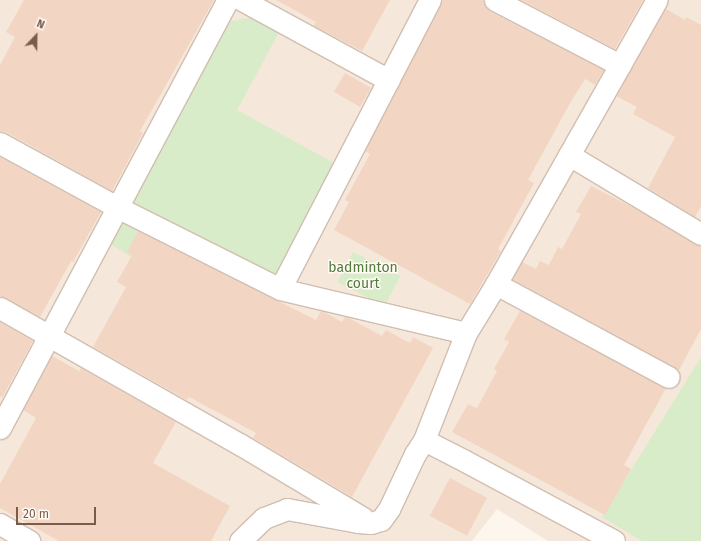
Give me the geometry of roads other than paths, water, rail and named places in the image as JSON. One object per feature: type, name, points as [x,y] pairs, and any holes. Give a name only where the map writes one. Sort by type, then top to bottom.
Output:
[{"type":"street","points":[[0,428],[228,0]]},
{"type":"street","points":[[242,0],[389,80]]},
{"type":"street","points":[[280,289],[430,0]]},
{"type":"street","points":[[495,0],[620,65]]},
{"type":"street","points":[[240,541],[264,518],[287,509],[371,523],[381,520],[389,509],[415,454],[424,440],[466,333],[496,284],[657,0]]},
{"type":"street","points":[[0,143],[117,207],[280,289],[466,333]]},
{"type":"street","points":[[569,155],[701,234]]},
{"type":"street","points":[[496,284],[669,377]]},
{"type":"street","points":[[0,308],[241,445],[371,523]]},
{"type":"street","points":[[424,440],[465,460],[614,541]]},
{"type":"street","points":[[0,524],[29,541]]},
{"type":"park label","name":"badminton court","points":[[363,276]]}]
